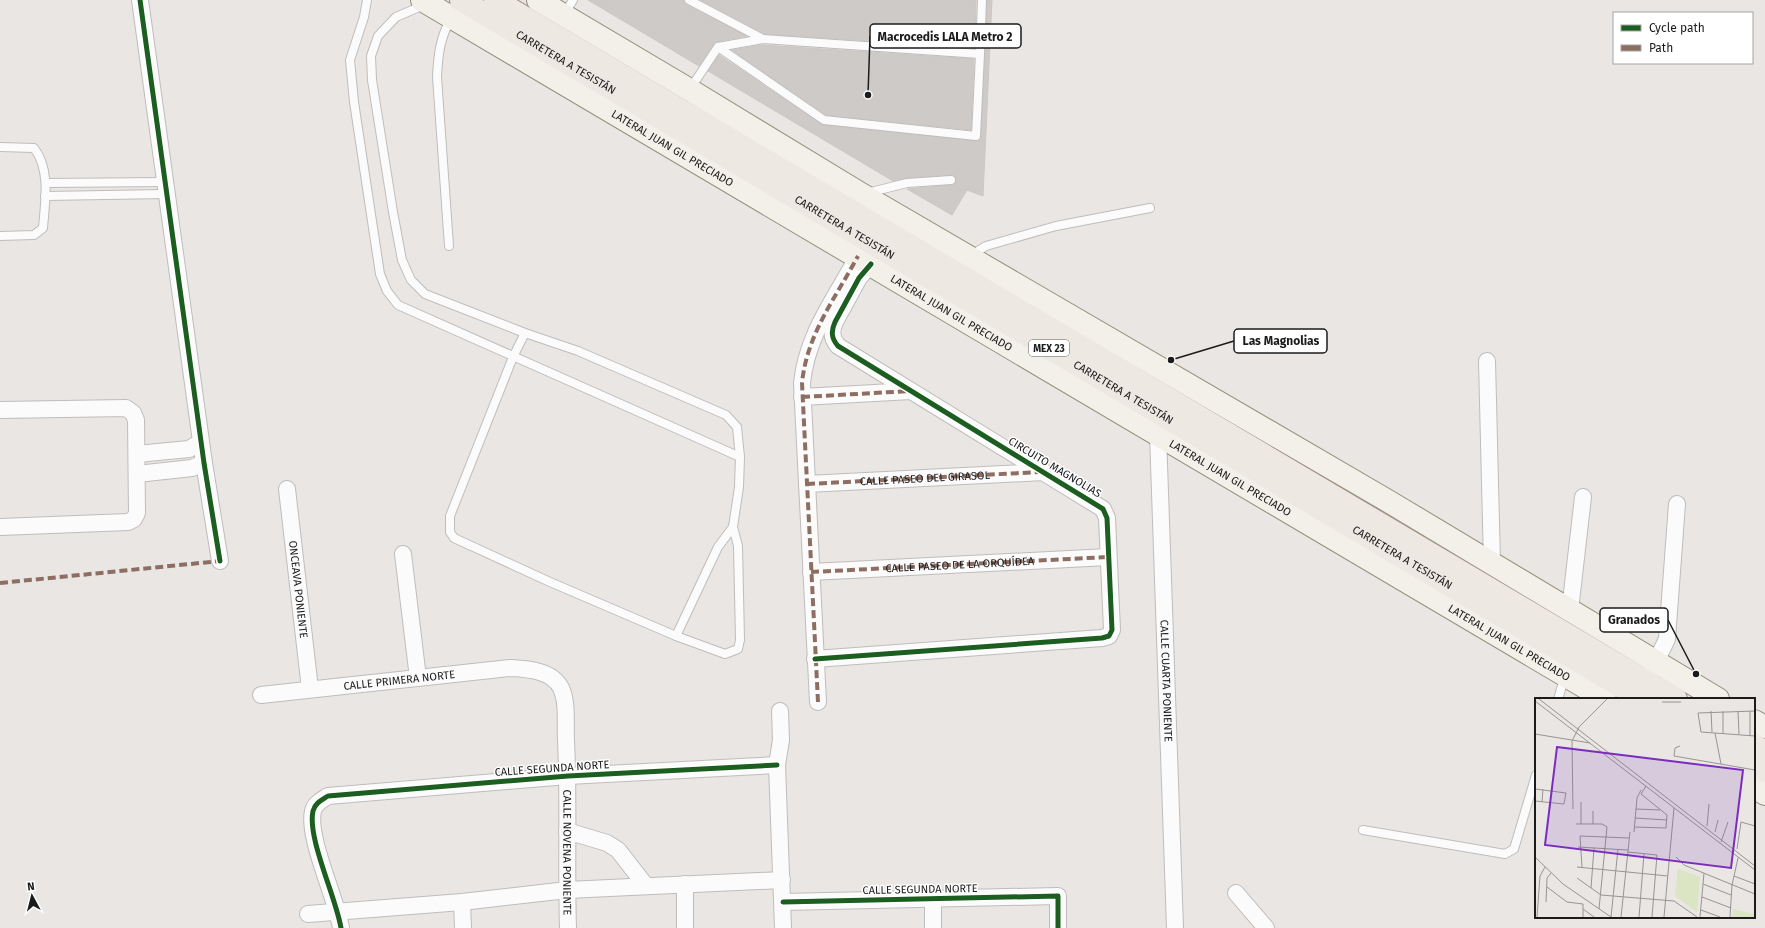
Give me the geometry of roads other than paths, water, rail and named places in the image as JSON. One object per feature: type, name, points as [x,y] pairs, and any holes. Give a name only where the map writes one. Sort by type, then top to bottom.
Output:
[{"type":"main road","name":"CARRETERA A TESISTÁN","points":[[495,0],[1032,328],[1640,694],[1669,698]]},
{"type":"main road","points":[[538,0],[568,8],[690,90],[861,194],[968,258],[1492,563],[1716,698]]},
{"type":"main road","name":"LATERAL JUAN GIL PRECIADO","points":[[425,2],[456,8],[975,327],[1603,698]]},
{"type":"main road","name":"CARRETERA A TESISTÁN","points":[[456,8],[1002,309]]},
{"type":"main road","points":[[975,327],[1002,309],[1004,279]]},
{"type":"main road","points":[[1027,358],[1032,328],[1057,310]]},
{"type":"main road","points":[[1755,722],[1765,727]]},
{"type":"main road","points":[[1755,746],[1765,752]]},
{"type":"main road","points":[[1755,765],[1765,771]]},
{"type":"main road","points":[[1755,788],[1765,794]]},
{"type":"street","points":[[140,0],[204,463],[220,561]]},
{"type":"street","points":[[818,702],[802,397],[804,368],[817,326],[864,260]]},
{"type":"street","name":"CIRCUITO MAGNOLIAS","points":[[816,658],[1102,638],[1109,636],[1112,630],[1107,518],[1103,509],[838,346],[832,335],[835,322],[859,278],[864,260]]},
{"type":"street","points":[[1487,361],[1492,563]]},
{"type":"street","points":[[802,397],[911,391]]},
{"type":"street","points":[[0,410],[126,408],[133,413],[136,420],[137,454],[137,513],[134,519],[128,522],[0,527]]},
{"type":"street","name":"CALLE CUARTA PONIENTE","points":[[1158,434],[1175,928]]},
{"type":"street","points":[[137,454],[189,449],[202,442]]},
{"type":"street","points":[[137,474],[192,468],[204,463]]},
{"type":"street","name":"CALLE PASEO DEL GIRASOL","points":[[806,484],[1044,472]]},
{"type":"street","name":"ONCEAVA PONIENTE","points":[[286,489],[310,689]]},
{"type":"street","points":[[1570,610],[1583,496]]},
{"type":"street","points":[[1640,694],[1667,639],[1677,504]]},
{"type":"street","points":[[403,554],[418,678]]},
{"type":"street","name":"CALLE PASEO DE LA ORQUÍDEA","points":[[811,572],[1108,557]]},
{"type":"street","name":"CALLE PRIMERA NORTE","points":[[262,695],[510,668],[536,670]]},
{"type":"street","name":"CALLE NOVENA PONIENTE","points":[[536,670],[550,677],[561,688],[564,702],[568,776],[568,928]]},
{"type":"street","points":[[780,711],[781,740],[777,765],[783,928]]},
{"type":"street","name":"CALLE SEGUNDA NORTE","points":[[338,912],[320,856],[312,825],[313,809],[319,802],[328,796],[568,776],[777,765]]},
{"type":"street","points":[[567,831],[607,843],[618,850],[646,886]]},
{"type":"street","points":[[308,914],[462,902],[567,890],[782,880]]},
{"type":"street","points":[[685,884],[685,928]]},
{"type":"street","points":[[1236,893],[1266,928]]},
{"type":"street","name":"CALLE SEGUNDA NORTE","points":[[783,902],[1058,896],[1058,928]]},
{"type":"street","points":[[933,898],[933,928]]},
{"type":"street","points":[[462,902],[463,928]]},
{"type":"street","points":[[338,912],[341,928]]},
{"type":"lane","points":[[367,0],[364,17],[350,60],[354,102],[380,274],[387,292],[398,305],[740,457]]},
{"type":"lane","points":[[689,0],[763,39]]},
{"type":"lane","points":[[718,47],[824,120],[976,136],[982,0]]},
{"type":"lane","points":[[425,2],[396,17],[378,36],[371,56],[372,80],[402,260],[411,280],[424,294],[525,333],[578,351],[726,415],[737,427],[740,457],[740,487],[733,527],[738,546],[740,640],[738,649],[725,654],[676,636],[550,582],[454,538],[450,532],[450,516],[513,357],[525,333]]},
{"type":"lane","points":[[449,246],[437,77],[438,50],[442,34],[456,8]]},
{"type":"lane","points":[[690,90],[718,47],[763,39],[980,54]]},
{"type":"lane","points":[[0,147],[34,148],[40,156],[46,183],[43,228],[34,235],[0,236]]},
{"type":"lane","points":[[861,194],[908,183],[951,180]]},
{"type":"lane","points":[[103,182],[103,195]]},
{"type":"lane","points":[[46,183],[130,182],[165,188]]},
{"type":"lane","points":[[130,182],[131,194]]},
{"type":"lane","points":[[45,196],[131,194],[165,188]]},
{"type":"lane","points":[[968,258],[986,246],[1042,230],[1150,208]]},
{"type":"lane","points":[[676,636],[718,547],[733,527]]},
{"type":"lane","points":[[1558,698],[1565,676]]},
{"type":"lane","points":[[1362,830],[1505,854],[1514,849],[1535,778]]},
{"type":"place","name":"Macrocedis LALA Metro 2","points":[[868,95]]},
{"type":"place","name":"Las Magnolias","points":[[1171,360]]},
{"type":"place","name":"Granados","points":[[1696,674]]}]
